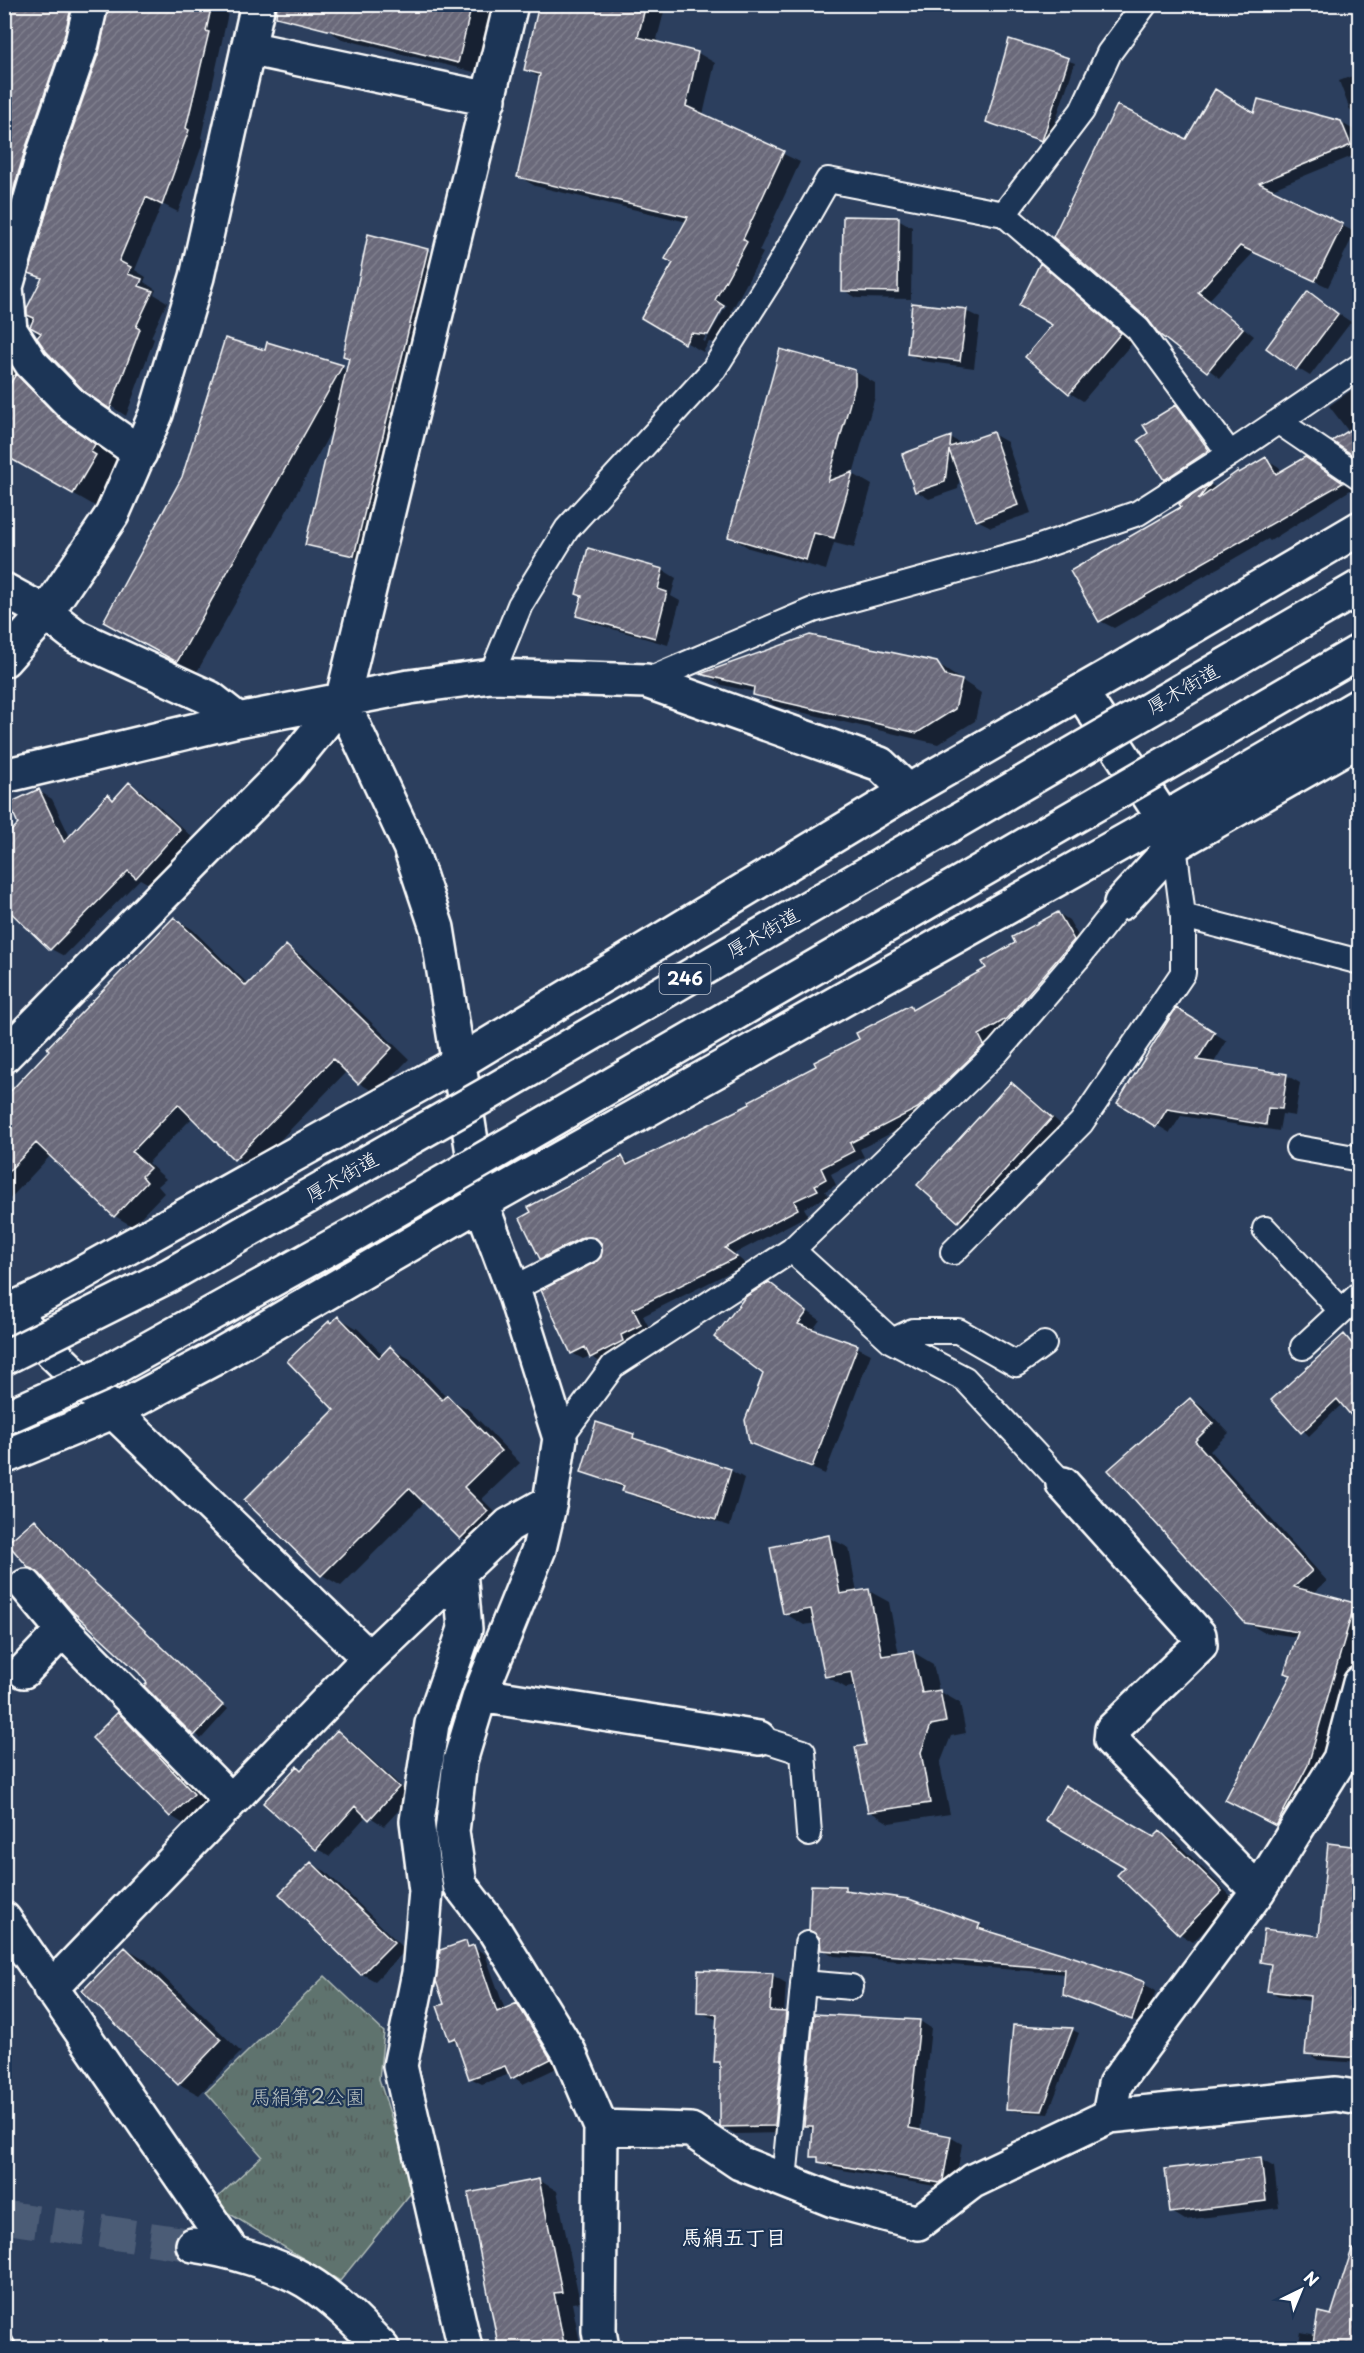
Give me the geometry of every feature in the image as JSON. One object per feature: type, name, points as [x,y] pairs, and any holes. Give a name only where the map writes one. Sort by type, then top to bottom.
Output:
[{"type":"main road","points":[[91,4],[82,43],[43,156],[6,287],[10,330],[31,363],[73,406],[140,453]]},
{"type":"main road","points":[[4,660],[46,613],[112,515],[140,453],[166,382],[197,277],[258,4]]},
{"type":"main road","points":[[4,1056],[288,768],[342,701],[511,4]]},
{"type":"main road","points":[[248,48],[489,99]]},
{"type":"main road","points":[[369,1658],[115,1411],[6,1310],[45,1294],[458,1063],[908,791],[1082,692],[1359,528]]},
{"type":"main road","name":"厚木街道","points":[[4,1358],[78,1323],[209,1253],[1359,587]]},
{"type":"main road","points":[[4,590],[46,613],[77,637],[210,698],[238,720]]},
{"type":"main road","name":"246","points":[[4,1418],[103,1374],[358,1232],[1359,651]]},
{"type":"main road","points":[[4,776],[238,720],[409,687],[491,676],[646,681],[880,764],[908,791]]},
{"type":"main road","points":[[1082,692],[1169,832]]},
{"type":"main road","points":[[342,701],[410,847],[437,928],[481,1203],[513,1289],[560,1438],[550,1502],[539,1549],[480,1695],[460,1761],[452,1832],[460,1885],[493,1928],[569,2052],[601,2127],[599,2331],[602,2349]]},
{"type":"main road","points":[[1121,903],[1169,832],[1359,705]]},
{"type":"main road","points":[[4,1457],[115,1411],[211,1360],[481,1203],[1169,832],[1359,739]]},
{"type":"main road","points":[[1063,1484],[1199,1635],[1200,1645],[1112,1730],[1111,1740],[1258,1891]]},
{"type":"main road","points":[[50,1989],[369,1658],[509,1525],[550,1502]]},
{"type":"main road","points":[[460,1571],[465,1629],[432,1724],[417,1821],[426,1891],[419,1973],[400,2067],[465,2349]]},
{"type":"main road","points":[[26,1586],[63,1630],[231,1801]]},
{"type":"main road","points":[[24,1671],[63,1630]]},
{"type":"main road","points":[[1109,2116],[1115,2084],[1258,1891],[1350,1760],[1359,1683]]},
{"type":"main road","points":[[480,1695],[759,1738]]},
{"type":"main road","points":[[4,1920],[232,2251]]},
{"type":"main road","points":[[601,2127],[691,2130],[740,2163],[833,2200],[918,2223],[973,2181],[1109,2116],[1336,2094],[1359,2098]]},
{"type":"main road","points":[[193,2245],[232,2251],[306,2281],[357,2323],[382,2349]]},
{"type":"lane","points":[[1004,214],[1082,111],[1109,53],[1145,4]]},
{"type":"lane","points":[[491,676],[520,605],[567,529],[714,369],[777,269],[828,180],[1004,214],[1138,329],[1230,454]]},
{"type":"lane","points":[[646,681],[813,610],[1028,551],[1138,513],[1279,422],[1359,366]]},
{"type":"lane","points":[[1279,422],[1359,477]]},
{"type":"lane","points":[[953,1252],[1081,1123],[1183,973],[1183,916],[1169,832]]},
{"type":"lane","points":[[560,1438],[613,1366],[792,1250],[998,1051],[1077,959],[1121,903]]},
{"type":"lane","points":[[1183,916],[1359,962]]},
{"type":"lane","points":[[1298,1148],[1359,1160]]},
{"type":"lane","points":[[1265,1228],[1340,1310]]},
{"type":"lane","points":[[513,1289],[589,1250]]},
{"type":"lane","points":[[792,1250],[892,1341],[965,1379],[1063,1484]]},
{"type":"lane","points":[[1303,1347],[1359,1294]]},
{"type":"lane","points":[[892,1341],[913,1331],[958,1331],[1016,1364],[1044,1344]]},
{"type":"lane","points":[[759,1738],[803,1752],[809,1834]]},
{"type":"lane","points":[[784,2180],[807,1944]]},
{"type":"lane","points":[[803,1983],[851,1987]]},
{"type":"green space","name":"馬絹第2公園","points":[[325,1976],[384,2032],[379,2079],[414,2189],[340,2281],[225,2211],[218,2197],[262,2156],[206,2092]]},
{"type":"building","points":[[4,4],[72,4],[64,38],[25,150],[4,223]]},
{"type":"building","points":[[109,4],[212,4],[206,31],[209,32],[186,128],[189,130],[162,205],[146,197],[119,261],[131,267],[128,274],[142,279],[139,286],[153,291],[136,327],[140,329],[110,409],[85,392],[46,351],[37,338],[41,333],[30,327],[34,318],[27,315],[27,308],[42,278],[29,273],[61,162],[100,49]]},
{"type":"building","points":[[277,4],[472,4],[458,63],[276,17]]},
{"type":"building","points":[[539,4],[646,4],[638,37],[698,52],[686,106],[784,151],[743,239],[747,242],[715,300],[724,306],[708,335],[691,333],[685,344],[641,318],[673,263],[665,259],[688,217],[517,177],[540,74],[524,70]]},
{"type":"building","points":[[1009,39],[1069,58],[1042,141],[986,122]]},
{"type":"building","points":[[1215,89],[1254,113],[1258,99],[1341,121],[1351,145],[1259,183],[1343,224],[1315,281],[1240,246],[1198,292],[1243,328],[1207,372],[1159,334],[1147,318],[1053,237],[1117,105],[1186,139]]},
{"type":"building","points":[[843,216],[899,217],[898,292],[842,291]]},
{"type":"building","points":[[368,234],[428,249],[354,556],[305,545],[349,358],[343,356]]},
{"type":"building","points":[[1040,263],[1121,333],[1069,394],[1025,357],[1052,325],[1019,306]]},
{"type":"building","points":[[1308,291],[1338,314],[1296,370],[1266,348]]},
{"type":"building","points":[[912,303],[967,309],[960,361],[907,354]]},
{"type":"building","points":[[225,338],[265,350],[267,342],[343,365],[177,662],[103,622],[182,477]]},
{"type":"building","points":[[780,349],[855,370],[855,385],[828,481],[853,472],[834,538],[814,533],[806,560],[728,537]]},
{"type":"building","points":[[16,374],[60,419],[95,444],[91,452],[96,455],[73,494],[4,455],[4,394]]},
{"type":"building","points":[[1176,405],[1209,450],[1164,480],[1138,440],[1148,433],[1143,425]]},
{"type":"building","points":[[1359,424],[1359,459],[1332,441]]},
{"type":"building","points":[[993,432],[1018,505],[976,521],[949,450],[945,482],[915,492],[902,454],[951,436],[950,447]]},
{"type":"building","points":[[1266,457],[1276,474],[1305,457],[1343,483],[1099,622],[1070,571],[1181,507],[1179,504],[1211,483],[1198,500],[1238,471],[1239,473]]},
{"type":"building","points":[[588,548],[663,569],[658,589],[667,592],[655,638],[576,616],[582,596],[576,594]]},
{"type":"building","points":[[810,635],[937,662],[946,676],[962,680],[955,709],[917,733],[753,695],[754,687],[700,674]]},
{"type":"building","points":[[129,782],[180,829],[136,878],[128,871],[50,950],[4,906],[4,838],[18,824],[9,803],[39,789],[64,842],[108,794],[113,800]]},
{"type":"building","points":[[1058,912],[1074,940],[1006,1019],[979,1035],[984,1045],[918,1108],[850,1143],[854,1151],[821,1168],[826,1179],[815,1185],[818,1190],[794,1201],[798,1209],[725,1248],[737,1257],[633,1309],[641,1325],[621,1335],[623,1341],[590,1358],[585,1347],[571,1354],[541,1290],[596,1262],[601,1257],[602,1244],[596,1238],[583,1237],[540,1259],[520,1218],[531,1212],[528,1207],[622,1156],[627,1165],[750,1104],[749,1101],[816,1066],[814,1062],[859,1039],[856,1033],[910,1005],[912,1010],[986,968],[982,962],[1015,943],[1012,937]]},
{"type":"building","points":[[174,917],[246,986],[286,945],[392,1048],[358,1084],[333,1059],[234,1160],[178,1104],[132,1152],[150,1168],[142,1176],[147,1182],[114,1217],[36,1143],[4,1176],[4,1098],[49,1050],[47,1048]]},
{"type":"building","points":[[1176,1008],[1215,1032],[1197,1060],[1287,1074],[1282,1109],[1268,1108],[1266,1125],[1167,1109],[1156,1127],[1117,1103]]},
{"type":"building","points":[[1011,1082],[1052,1118],[958,1222],[917,1185]]},
{"type":"building","points":[[769,1282],[807,1312],[798,1324],[858,1345],[812,1467],[749,1443],[745,1420],[763,1374],[714,1337],[745,1297]]},
{"type":"building","points":[[338,1316],[379,1358],[390,1346],[442,1400],[447,1395],[501,1451],[464,1487],[488,1511],[460,1539],[409,1488],[321,1576],[244,1500],[334,1410],[287,1361],[329,1321],[331,1323]]},
{"type":"building","points":[[1344,1334],[1359,1352],[1359,1425],[1337,1399],[1301,1433],[1271,1400]]},
{"type":"building","points":[[1190,1398],[1213,1423],[1195,1441],[1312,1571],[1294,1587],[1355,1603],[1308,1765],[1276,1826],[1225,1800],[1291,1675],[1284,1673],[1298,1632],[1245,1623],[1108,1470]]},
{"type":"building","points":[[596,1422],[634,1434],[633,1438],[731,1469],[716,1520],[622,1491],[624,1486],[581,1472]]},
{"type":"building","points":[[35,1519],[77,1566],[223,1705],[194,1736],[144,1686],[147,1683],[139,1673],[71,1610],[40,1574],[29,1568],[7,1543]]},
{"type":"building","points":[[829,1535],[840,1594],[869,1589],[882,1656],[913,1651],[922,1693],[940,1690],[946,1722],[931,1725],[921,1752],[930,1803],[868,1812],[855,1747],[866,1745],[852,1672],[825,1677],[811,1609],[783,1614],[770,1547]]},
{"type":"building","points":[[118,1712],[194,1794],[170,1817],[92,1738]]},
{"type":"building","points":[[337,1730],[399,1787],[369,1820],[355,1806],[316,1850],[263,1803],[297,1766],[301,1770]]},
{"type":"building","points":[[1065,1785],[1154,1837],[1160,1831],[1222,1891],[1179,1935],[1117,1875],[1125,1867],[1045,1820]]},
{"type":"building","points":[[1328,1843],[1359,1847],[1359,2058],[1305,2054],[1310,1996],[1267,1991],[1271,1964],[1260,1962],[1264,1929],[1319,1936]]},
{"type":"building","points":[[311,1862],[394,1942],[361,1975],[279,1894]]},
{"type":"building","points":[[811,1885],[845,1886],[845,1890],[909,1899],[980,1924],[978,1928],[1068,1955],[1145,1982],[1132,2020],[1063,1995],[1065,1969],[821,1950],[820,1938],[809,1930]]},
{"type":"building","points":[[466,1941],[468,1947],[474,1945],[497,2012],[517,2003],[551,2059],[511,2079],[505,2066],[469,2079],[455,2038],[449,2040],[437,2006],[444,2004],[436,1981],[440,1950]]},
{"type":"building","points":[[125,1947],[221,2040],[178,2085],[82,1991]]},
{"type":"building","points":[[698,1970],[773,1973],[770,2011],[786,2012],[775,2126],[720,2127],[720,2062],[714,2062],[717,2014],[697,2013]]},
{"type":"building","points":[[814,2014],[920,2020],[909,2128],[951,2136],[943,2180],[940,2183],[818,2162],[818,2157],[811,2157],[813,2126],[804,2126]]},
{"type":"building","points":[[1013,2025],[1073,2028],[1042,2111],[1006,2109]]},
{"type":"building","points":[[1261,2157],[1266,2201],[1170,2213],[1165,2169]]},
{"type":"building","points":[[539,2179],[562,2292],[554,2293],[565,2349],[499,2349],[468,2193]]},
{"type":"building","points":[[1352,2249],[1359,2250],[1359,2349],[1312,2349],[1318,2312],[1331,2315]]},
{"type":"tunnel","points":[[4,2217],[193,2245]]},
{"type":"railway","points":[[4,2325],[17,2348]]},
{"type":"district","name":"馬絹五丁目","points":[[734,2238]]}]
